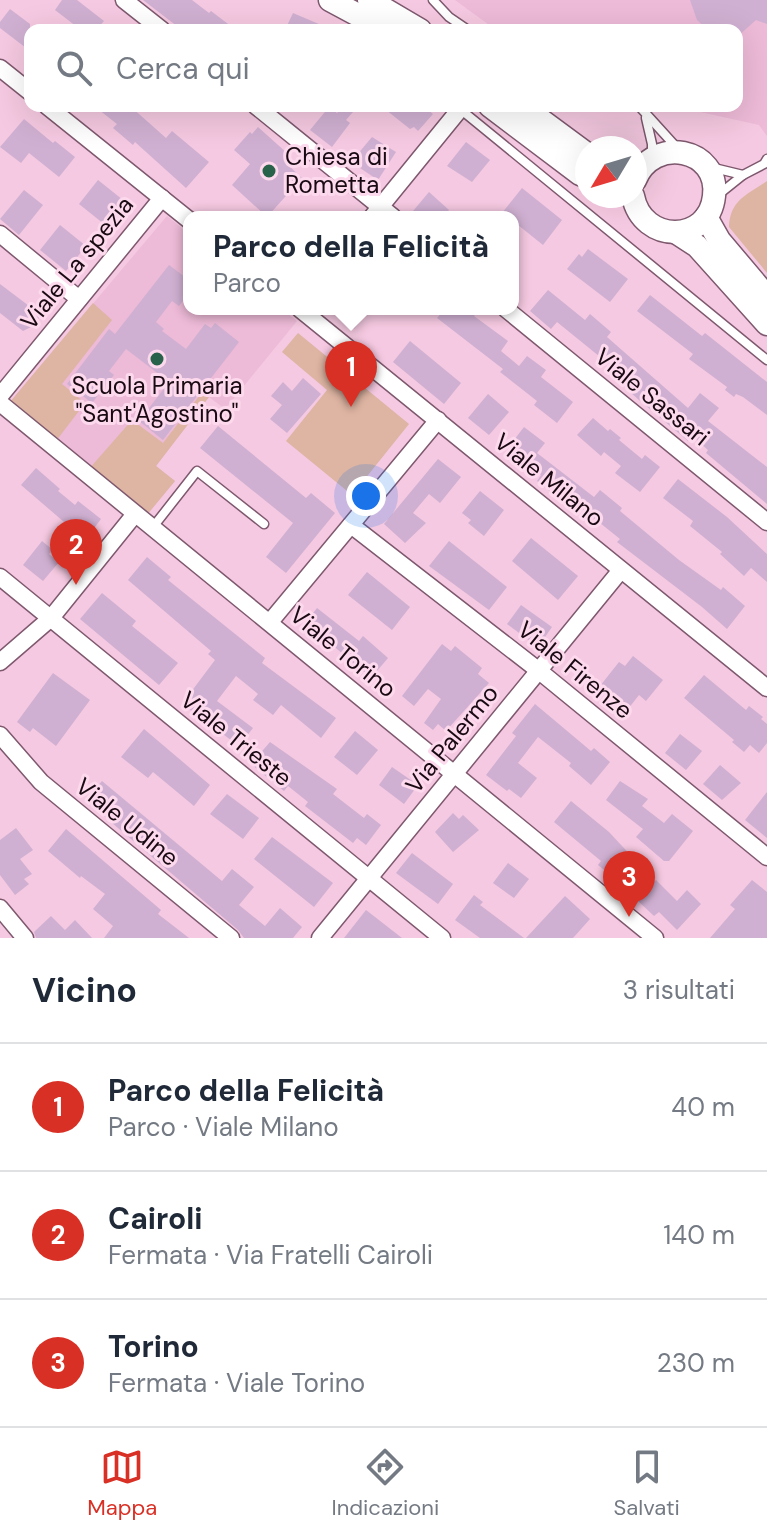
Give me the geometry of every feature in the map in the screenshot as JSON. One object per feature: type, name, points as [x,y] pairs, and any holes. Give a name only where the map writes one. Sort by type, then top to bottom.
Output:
[{"type":"main road","points":[[330,0],[375,24]]},
{"type":"main road","points":[[369,0],[410,24]]},
{"type":"main road","points":[[498,112],[575,170]]},
{"type":"main road","points":[[530,112],[575,145]]},
{"type":"main road","points":[[647,162],[661,153],[682,152],[705,166],[713,181],[710,207],[719,240],[767,297]]},
{"type":"main road","points":[[677,233],[698,225],[710,207]]},
{"type":"main road","points":[[637,208],[647,222],[661,230],[677,233],[697,246],[767,324]]},
{"type":"street","points":[[124,0],[154,24]]},
{"type":"street","points":[[0,68],[24,87]]},
{"type":"street","points":[[54,112],[183,215]]},
{"type":"street","points":[[263,112],[378,211]]},
{"type":"street","points":[[384,211],[455,112]]},
{"type":"street","name":"Viale La spezia","points":[[0,396],[162,198]]},
{"type":"street","points":[[0,234],[79,299]]},
{"type":"street","name":"Viale Milano","points":[[307,315],[767,688]]},
{"type":"street","name":"Viale Sassari","points":[[513,315],[767,522]]},
{"type":"street","name":"Viale Torino","points":[[0,403],[655,938]]},
{"type":"street","points":[[270,622],[438,420]]},
{"type":"street","points":[[0,662],[51,618],[135,514]]},
{"type":"street","name":"Viale Firenze","points":[[351,525],[538,670],[767,857]]},
{"type":"street","name":"Via Palermo","points":[[320,938],[621,570]]},
{"type":"street","name":"Viale Trieste","points":[[0,577],[442,938]]},
{"type":"street","name":"Viale Udine","points":[[0,735],[41,782],[231,938]]},
{"type":"street","points":[[0,908],[25,938]]},
{"type":"lane","points":[[433,0],[459,24]]},
{"type":"lane","points":[[463,112],[767,360]]},
{"type":"lane","points":[[643,112],[650,132],[647,143]]},
{"type":"lane","points":[[644,112],[682,152]]},
{"type":"lane","points":[[710,207],[743,175],[764,164],[767,159]]},
{"type":"lane","points":[[705,166],[743,175]]},
{"type":"lane","points":[[152,528],[197,471],[264,524]]},
{"type":"shaded area","points":[[455,0],[767,0],[767,136],[759,125],[700,112],[743,112],[743,24],[488,24]]},
{"type":"shaded area","points":[[767,181],[767,273],[729,227],[736,204]]},
{"type":"shaded area","name":"Scuola Primaria \"Sant'Agostino\"","points":[[167,216],[183,229],[183,315],[290,315],[297,321],[225,409],[209,397],[156,466],[175,481],[146,516],[10,402]]},
{"type":"shaded area","points":[[93,303],[112,320],[62,384],[85,403],[56,441],[10,402]]},
{"type":"shaded area","points":[[298,333],[409,424],[352,495],[286,441],[327,390],[282,352]]},
{"type":"shaded area","points":[[203,391],[209,397],[156,466],[175,481],[146,516],[89,469],[132,420],[163,443]]},
{"type":"building","points":[[62,0],[77,0],[104,21],[101,24],[73,24],[55,10]]},
{"type":"building","points":[[143,0],[192,0],[228,24],[174,24]]},
{"type":"building","points":[[690,0],[767,0],[767,24],[756,20],[743,32],[743,24],[701,24]]},
{"type":"building","points":[[10,9],[30,24],[24,24],[24,46],[0,28],[0,22]]},
{"type":"building","points":[[293,13],[319,24],[288,24]]},
{"type":"building","points":[[102,112],[137,112],[166,138],[172,131],[209,162],[186,188],[135,142],[133,145],[113,128],[117,124]]},
{"type":"building","points":[[325,112],[353,112],[346,120],[350,123],[332,147],[310,130]]},
{"type":"building","points":[[389,112],[433,114],[418,131],[414,127],[410,129]]},
{"type":"building","points":[[24,119],[75,157],[59,177],[29,153],[21,163],[0,147]]},
{"type":"building","name":"Chiesa di Rometta","points":[[258,127],[287,153],[287,164],[302,178],[272,211],[260,211],[232,185],[250,164],[234,150],[250,132],[252,134]]},
{"type":"building","points":[[372,137],[396,152],[378,180],[351,162]]},
{"type":"building","points":[[466,142],[490,160],[472,182],[447,166]]},
{"type":"building","points":[[98,180],[133,208],[114,232],[79,204]]},
{"type":"building","points":[[522,188],[562,220],[543,245],[519,226],[519,211],[504,211]]},
{"type":"building","points":[[24,190],[43,205],[19,235],[0,219]]},
{"type":"building","points":[[429,192],[449,210],[448,211],[413,211]]},
{"type":"building","points":[[60,225],[86,246],[66,271],[40,250]]},
{"type":"building","points":[[588,249],[628,279],[610,302],[567,269],[579,254],[582,257]]},
{"type":"building","points":[[169,265],[183,276],[183,301],[179,306],[172,301],[156,322],[164,329],[162,331],[186,349],[205,324],[211,328],[215,323],[239,342],[163,440],[139,421],[169,382],[126,349],[109,371],[114,375],[92,403],[67,384],[109,329],[115,334]]},
{"type":"building","points":[[0,284],[41,315],[33,326],[23,331],[0,313]]},
{"type":"building","points":[[548,290],[585,320],[590,314],[611,332],[607,337],[688,408],[700,393],[719,408],[708,421],[767,467],[767,504],[706,453],[708,450],[692,436],[688,441],[605,370],[610,365],[557,322],[551,329],[530,311]]},
{"type":"building","points":[[650,295],[767,382],[767,415],[743,397],[736,394],[734,397],[725,390],[727,387],[689,359],[693,354],[637,311]]},
{"type":"building","points":[[336,315],[365,315],[354,329]]},
{"type":"building","points":[[440,315],[475,315],[508,341],[501,351],[519,366],[527,356],[546,370],[541,377],[573,402],[557,423],[534,405],[537,401],[500,372],[503,369],[437,318]]},
{"type":"building","points":[[410,341],[461,383],[444,404],[393,362]]},
{"type":"building","points":[[303,378],[321,394],[287,433],[270,419],[282,405],[271,396],[283,382],[292,391]]},
{"type":"building","points":[[488,394],[509,412],[489,435],[468,418]]},
{"type":"building","points":[[593,418],[621,438],[619,440],[642,459],[645,455],[660,467],[640,492],[615,473],[621,466],[604,452],[601,456],[577,435]]},
{"type":"building","points":[[218,426],[306,498],[311,493],[335,513],[286,573],[266,557],[293,523],[200,448]]},
{"type":"building","points":[[524,427],[545,443],[537,453],[594,497],[600,490],[622,508],[620,511],[679,560],[721,590],[723,587],[745,606],[727,629],[617,542],[620,539],[569,498],[565,504],[537,481],[541,475],[507,449]]},
{"type":"building","points":[[438,459],[461,477],[440,503],[429,494],[413,513],[426,523],[405,543],[384,524]]},
{"type":"building","points":[[36,468],[75,505],[78,501],[101,519],[85,540],[21,485]]},
{"type":"building","points":[[678,479],[727,517],[767,554],[767,582],[751,568],[744,576],[720,554],[722,552],[690,526],[693,521],[663,498]]},
{"type":"building","points":[[480,491],[504,510],[484,536],[468,523],[471,520],[462,513]]},
{"type":"building","points":[[531,538],[578,576],[558,600],[512,561]]},
{"type":"building","points":[[42,541],[53,550],[49,554],[59,562],[43,581],[23,565]]},
{"type":"building","points":[[449,541],[507,587],[489,610],[429,566]]},
{"type":"building","points":[[147,557],[171,577],[168,580],[265,658],[262,663],[336,718],[321,738],[281,705],[273,715],[253,700],[258,694],[236,676],[217,701],[253,728],[239,746],[182,704],[215,660],[208,654],[211,651],[128,580]]},
{"type":"building","points":[[367,572],[410,607],[392,630],[348,595]]},
{"type":"building","points":[[102,593],[136,621],[132,626],[178,663],[159,685],[80,619]]},
{"type":"building","points":[[521,605],[552,627],[538,647],[507,624]]},
{"type":"building","points":[[317,608],[359,641],[363,636],[388,658],[371,678],[330,643],[326,649],[300,630]]},
{"type":"building","points":[[442,644],[451,651],[455,646],[482,668],[478,674],[489,683],[446,731],[438,724],[433,730],[424,723],[441,699],[428,689],[414,706],[402,696]]},
{"type":"building","points":[[633,656],[663,680],[646,701],[639,695],[628,709],[600,686],[619,662],[625,666]]},
{"type":"building","points":[[53,673],[90,700],[56,746],[33,728],[30,732],[17,722]]},
{"type":"building","points":[[704,675],[746,710],[749,706],[763,717],[761,719],[767,724],[767,743],[759,753],[750,745],[744,752],[684,698]]},
{"type":"building","points":[[535,704],[591,751],[594,748],[610,762],[591,785],[569,766],[571,763],[538,737],[518,763],[537,778],[521,798],[486,775],[516,736],[512,733]]},
{"type":"building","points":[[144,729],[210,785],[194,806],[153,772],[148,778],[121,757]]},
{"type":"building","points":[[355,731],[378,750],[357,775],[334,757]]},
{"type":"building","points":[[680,734],[702,751],[686,770],[665,753]]},
{"type":"building","points":[[270,742],[337,789],[333,794],[364,818],[367,814],[381,825],[366,845],[357,838],[353,843],[305,806],[308,802],[288,786],[284,791],[251,764]]},
{"type":"building","points":[[720,765],[741,783],[722,800],[703,784]]},
{"type":"building","points":[[392,767],[418,785],[404,804],[379,785]]},
{"type":"building","points":[[102,781],[222,881],[232,869],[254,887],[239,905],[265,926],[280,908],[302,927],[293,938],[244,938],[85,800]]},
{"type":"building","points":[[620,781],[648,799],[642,806],[664,823],[672,814],[693,831],[669,861],[664,861],[636,837],[643,829],[606,800]]},
{"type":"building","points":[[767,792],[767,838],[745,820]]},
{"type":"building","points":[[227,794],[259,818],[243,839],[210,814]]},
{"type":"building","points":[[571,801],[609,832],[636,861],[619,882],[598,865],[601,861],[554,822]]},
{"type":"building","points":[[453,813],[459,819],[463,815],[479,830],[453,852],[435,832]]},
{"type":"building","points":[[16,828],[33,850],[20,859],[32,874],[24,879],[29,884],[15,895],[0,875],[0,840]]},
{"type":"building","points":[[66,829],[161,910],[158,914],[189,938],[104,938],[113,926],[93,909],[105,894],[48,851]]},
{"type":"building","points":[[272,837],[333,883],[314,907],[254,859]]},
{"type":"building","points":[[412,853],[453,884],[438,904],[396,873]]},
{"type":"building","points":[[508,863],[529,879],[514,898],[493,883]]},
{"type":"building","points":[[656,880],[677,901],[687,890],[701,904],[677,930],[659,912],[654,916],[637,900]]},
{"type":"building","points":[[752,880],[767,892],[767,938],[710,938],[735,909],[730,905]]},
{"type":"building","points":[[474,895],[483,902],[480,905],[524,938],[480,938],[455,920]]},
{"type":"building","points":[[565,896],[590,919],[573,938],[526,938]]},
{"type":"building","points":[[366,910],[402,938],[344,938]]},
{"type":"building","points":[[51,916],[65,930],[75,920],[92,938],[36,938],[34,932]]},
{"type":"place","name":"Chiesa di Rometta","points":[[269,171]]},
{"type":"place","name":"Scuola Primaria \"Sant'Agostino\"","points":[[157,359]]},
{"type":"place","name":"Parco della Felicità","points":[[351,407]]},
{"type":"place","name":"Cairoli","points":[[76,585]]},
{"type":"place","name":"Torino","points":[[629,917]]}]
